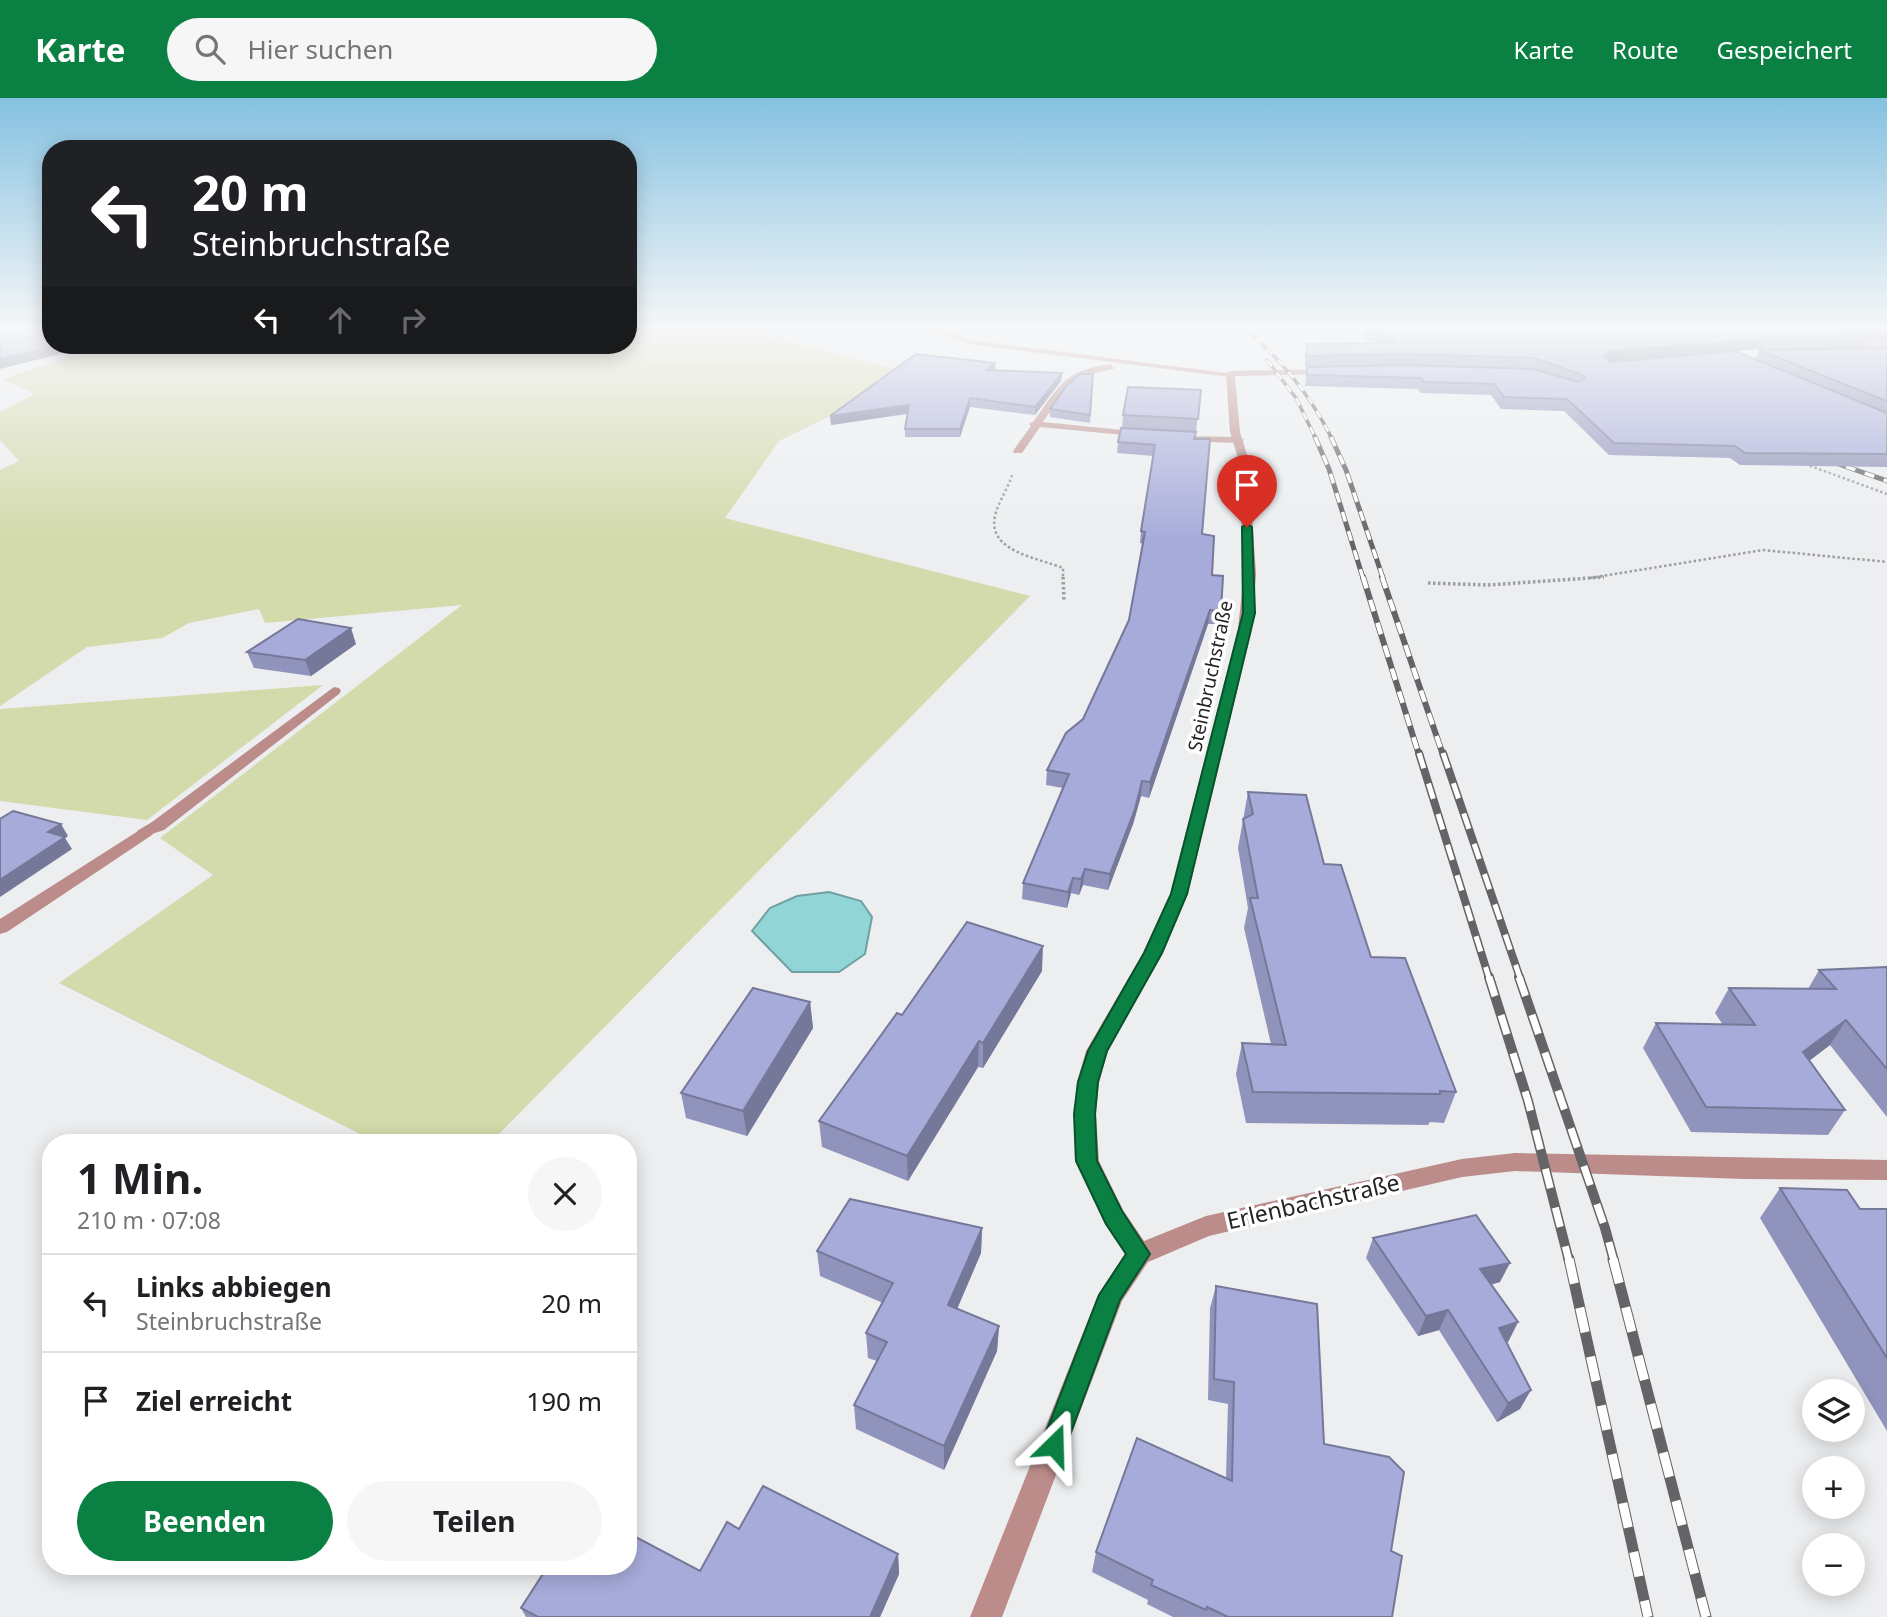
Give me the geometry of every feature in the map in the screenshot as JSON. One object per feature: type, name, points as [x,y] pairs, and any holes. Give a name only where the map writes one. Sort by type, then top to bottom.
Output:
[{"type":"street","points":[[1018,451],[1034,424],[1052,406],[1054,398]]},
{"type":"street","name":"Steinbruchstraße","points":[[1139,1254],[1114,1217],[1087,1161],[1084,1114],[1088,1082],[1097,1051],[1153,953],[1179,894],[1249,613],[1250,574],[1239,440],[1235,432],[1232,398]]},
{"type":"street","points":[[1034,424],[1149,436]]},
{"type":"street","points":[[1174,437],[1239,440]]},
{"type":"street","points":[[0,928],[146,831],[158,826],[334,691]]},
{"type":"street","name":"Erlenbachstraße","points":[[1139,1254],[1206,1226],[1426,1176],[1515,1162],[1887,1170]]},
{"type":"street","points":[[986,1617],[1111,1295],[1139,1254]]},
{"type":"path","points":[[1018,451],[993,528],[997,539],[1010,548],[1063,568],[1064,601]]},
{"type":"path","points":[[1801,463],[1887,494]]},
{"type":"path","points":[[1428,583],[1488,585],[1582,580],[1763,550],[1887,562]]},
{"type":"green space","points":[[27,398],[867,398],[779,441],[725,518],[1030,596],[499,1134],[360,1134],[59,983],[213,875],[160,838],[462,605],[265,623],[259,609],[189,623],[162,638],[87,647],[0,706],[0,470],[19,461],[0,440],[0,412]]},
{"type":"green space","points":[[323,685],[147,820],[0,801],[0,709]]},
{"type":"water","points":[[829,892],[861,901],[872,917],[865,954],[839,972],[792,972],[752,931],[770,908],[797,896]]},
{"type":"building","points":[[855,398],[1042,398],[1035,407],[970,398],[960,429],[905,429],[909,405],[830,416]]},
{"type":"building","points":[[1058,398],[1091,398],[1090,415],[1050,409]]},
{"type":"building","points":[[1126,398],[1200,398],[1198,419],[1123,415]]},
{"type":"building","points":[[1532,398],[1850,398],[1887,413],[1887,454],[1745,453],[1735,446],[1614,443],[1567,399]]},
{"type":"building","points":[[1121,428],[1196,432],[1194,439],[1210,439],[1202,534],[1214,536],[1212,575],[1223,576],[1221,611],[1210,610],[1150,782],[1142,781],[1135,809],[1110,874],[1085,869],[1081,879],[1073,878],[1068,892],[1023,883],[1069,774],[1047,770],[1066,733],[1083,719],[1129,620],[1145,532],[1141,531],[1155,445],[1118,442]]},
{"type":"building","points":[[298,619],[351,628],[305,660],[247,652]]},
{"type":"building","points":[[1248,792],[1306,795],[1324,864],[1341,865],[1371,957],[1405,958],[1456,1092],[1253,1092],[1242,1043],[1286,1045],[1250,898],[1258,898],[1243,819],[1253,814]]},
{"type":"building","points":[[13,811],[61,824],[48,832],[65,837],[0,880],[0,819]]},
{"type":"building","points":[[967,922],[1043,946],[983,1043],[979,1041],[907,1156],[819,1121],[897,1013],[902,1015]]},
{"type":"building","points":[[1887,967],[1887,1069],[1846,1020],[1803,1052],[1845,1110],[1706,1107],[1656,1023],[1755,1025],[1729,988],[1836,989],[1819,970]]},
{"type":"building","points":[[753,988],[810,1002],[743,1111],[681,1093]]},
{"type":"building","points":[[1780,1188],[1847,1190],[1860,1209],[1887,1209],[1887,1358]]},
{"type":"building","points":[[850,1199],[982,1228],[948,1305],[999,1326],[944,1446],[854,1405],[887,1342],[866,1333],[893,1283],[817,1251]]},
{"type":"building","points":[[1476,1215],[1510,1263],[1480,1269],[1518,1322],[1499,1328],[1531,1390],[1508,1403],[1448,1310],[1426,1316],[1373,1238]]},
{"type":"building","points":[[1216,1286],[1317,1304],[1324,1444],[1389,1457],[1404,1472],[1391,1551],[1402,1556],[1392,1617],[1228,1617],[1151,1585],[1153,1580],[1096,1552],[1137,1438],[1232,1481],[1234,1382],[1214,1379]]},
{"type":"building","points":[[763,1486],[898,1554],[870,1617],[538,1617],[521,1608],[542,1575],[637,1575],[637,1538],[700,1571],[727,1522],[739,1529]]},
{"type":"railway","points":[[1296,398],[1316,439]]},
{"type":"railway","points":[[1308,398],[1332,438]]},
{"type":"railway","points":[[1315,437],[1329,469],[1363,578]]},
{"type":"railway","points":[[1332,438],[1346,470],[1383,578]]},
{"type":"railway","points":[[1827,460],[1887,481]]},
{"type":"railway","points":[[1363,577],[1419,755]]},
{"type":"railway","points":[[1382,577],[1443,755]]},
{"type":"railway","points":[[1419,753],[1489,978]]},
{"type":"railway","points":[[1443,753],[1520,978]]},
{"type":"railway","points":[[1489,977],[1528,1101],[1569,1261]]},
{"type":"railway","points":[[1519,977],[1614,1261]]},
{"type":"railway","points":[[1569,1259],[1648,1617]]},
{"type":"railway","points":[[1613,1259],[1706,1617]]},
{"type":"route","points":[[1054,1445],[1111,1295],[1139,1254],[1114,1217],[1087,1161],[1084,1114],[1088,1082],[1097,1051],[1139,980],[1179,894],[1249,613],[1247,527]]}]
